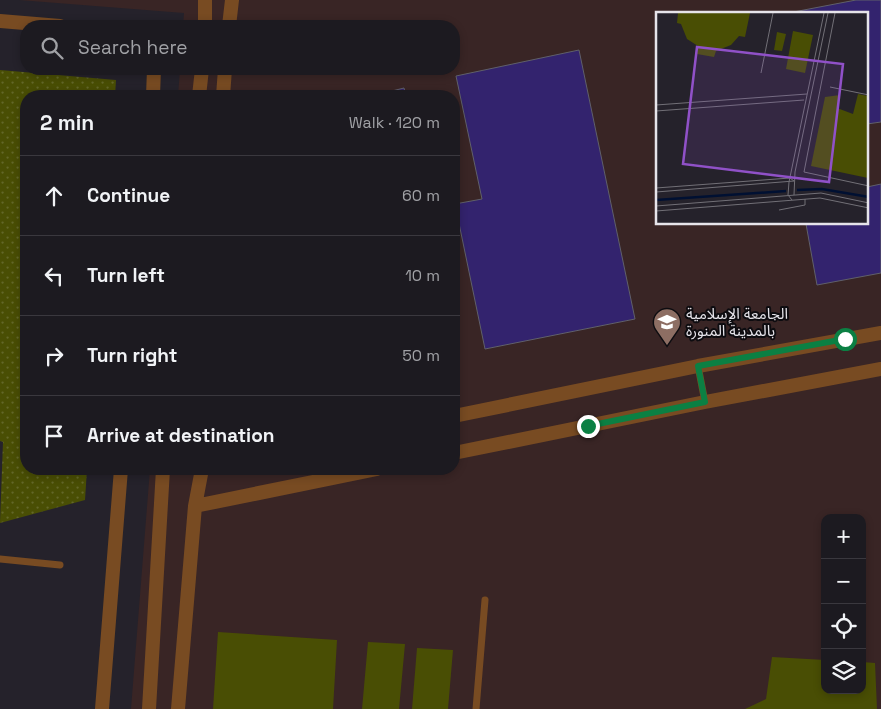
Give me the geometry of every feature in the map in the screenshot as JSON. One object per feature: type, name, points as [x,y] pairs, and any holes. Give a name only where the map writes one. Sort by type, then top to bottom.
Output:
[{"type":"street","points":[[206,0],[206,20]]},
{"type":"street","points":[[230,20],[232,0]]},
{"type":"street","points":[[0,21],[20,23]]},
{"type":"street","points":[[153,90],[154,75]]},
{"type":"street","points":[[200,90],[201,75]]},
{"type":"street","points":[[223,90],[225,75]]},
{"type":"street","points":[[460,415],[698,366],[881,333]]},
{"type":"street","points":[[460,452],[705,402],[881,369]]},
{"type":"street","points":[[102,709],[121,475]]},
{"type":"street","points":[[149,709],[163,475]]},
{"type":"street","points":[[178,709],[195,506],[201,475]]},
{"type":"street","points":[[195,506],[347,475]]},
{"type":"lane","points":[[698,366],[705,402]]},
{"type":"lane","points":[[0,560],[60,565]]},
{"type":"lane","points":[[476,709],[485,600]]},
{"type":"shaded area","name":"الجامعة الإسلامية بالمدينة المنورة","points":[[19,0],[881,0],[881,709],[131,709],[150,475],[460,475],[460,90],[178,90],[180,75],[460,75],[460,20],[183,20],[184,13]]},
{"type":"shaded area","points":[[0,70],[20,72],[20,75],[58,75],[116,80],[115,90],[20,90],[20,475],[87,475],[85,500],[0,523],[3,442],[0,441]]},
{"type":"shaded area","points":[[218,632],[337,640],[333,709],[213,709]]},
{"type":"shaded area","points":[[368,642],[405,644],[399,709],[362,709]]},
{"type":"shaded area","points":[[417,648],[453,650],[448,709],[412,709]]},
{"type":"shaded area","points":[[772,657],[821,660],[821,694],[866,694],[866,662],[875,663],[877,709],[745,709],[766,699]]},
{"type":"building","points":[[856,0],[881,0],[881,122],[868,124],[868,12],[793,12]]},
{"type":"building","points":[[579,50],[635,319],[485,349],[460,228],[460,203],[482,199],[456,76]]},
{"type":"building","points":[[881,184],[881,273],[817,285],[806,225],[868,225],[868,187]]},
{"type":"place","name":"الجامعة الإسلامية بالمدينة المنورة","points":[[667,346]]},
{"type":"route","points":[[588,426],[705,402],[698,366],[845,339]]}]
